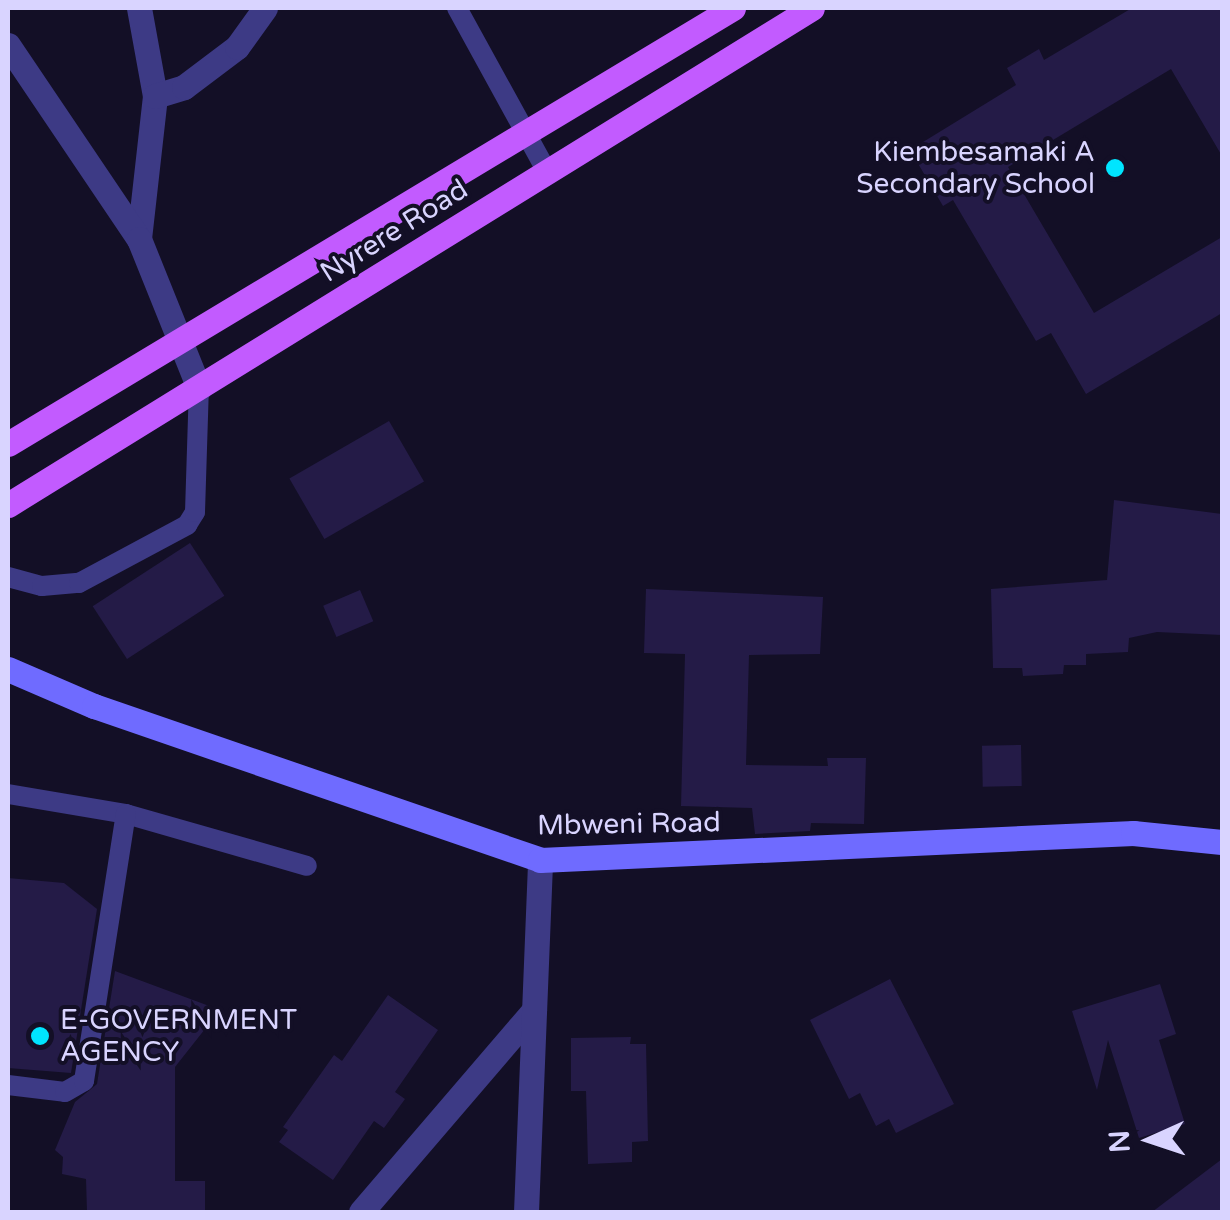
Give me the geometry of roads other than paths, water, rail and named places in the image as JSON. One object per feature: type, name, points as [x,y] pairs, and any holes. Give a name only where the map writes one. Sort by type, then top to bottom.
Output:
[{"type":"main road","name":"Nyrere Road","points":[[8,444],[178,338],[733,8]]},
{"type":"main road","name":"Nyrere Road","points":[[8,505],[812,8]]},
{"type":"street","points":[[139,8],[154,96],[139,239]]},
{"type":"street","points":[[154,96],[184,86],[236,47],[264,8]]},
{"type":"street","points":[[8,45],[139,239],[199,388]]},
{"type":"street","name":"Mbweni Road","points":[[8,669],[94,706],[540,860],[1133,833],[1222,842]]},
{"type":"street","points":[[526,1212],[540,860]]},
{"type":"street","points":[[361,1212],[534,1010]]},
{"type":"lane","points":[[457,8],[546,172]]},
{"type":"lane","points":[[8,577],[42,586],[79,583],[187,525],[195,512],[199,388]]},
{"type":"lane","points":[[8,794],[126,814],[307,866]]},
{"type":"lane","points":[[8,1085],[66,1092],[84,1080],[126,814]]},
{"type":"place","name":"Kiembesamaki A Secondary School","points":[[1115,168]]},
{"type":"place","name":"E-GOVERNMENT AGENCY","points":[[40,1036]]}]
